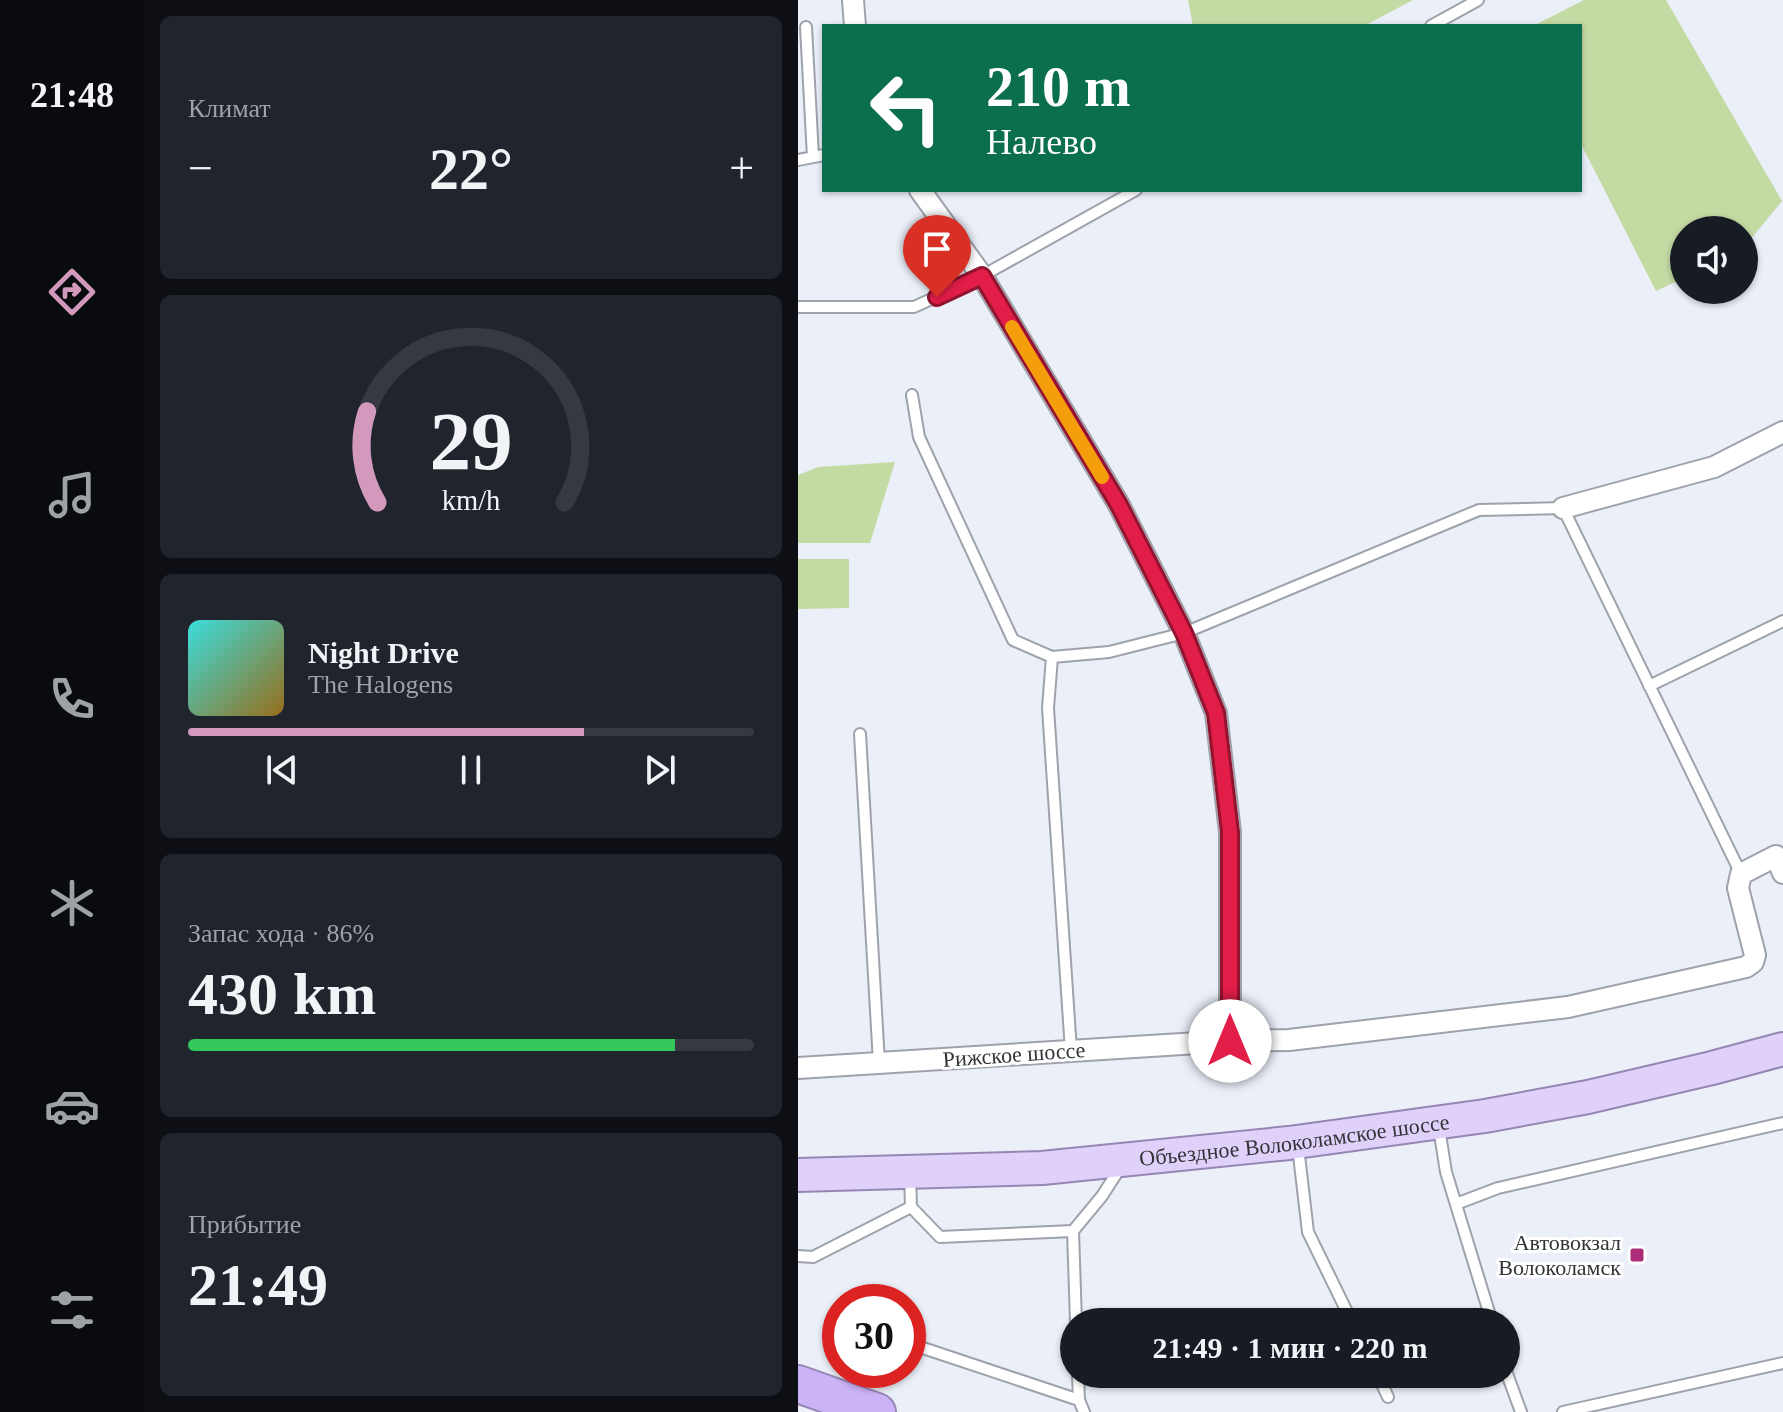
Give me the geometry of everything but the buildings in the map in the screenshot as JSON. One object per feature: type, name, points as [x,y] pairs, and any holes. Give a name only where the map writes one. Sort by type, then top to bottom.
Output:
[{"type":"highway","points":[[798,1384],[877,1412]]},
{"type":"main road","name":"Объездное Волоколамское шоссе","points":[[798,1175],[1042,1168],[1297,1142],[1485,1116],[1588,1097],[1783,1049]]},
{"type":"street","points":[[853,0],[855,24]]},
{"type":"street","points":[[921,192],[982,276],[1119,505],[1184,633],[1216,713],[1230,832],[1230,1041]]},
{"type":"street","points":[[1563,508],[1714,467],[1783,432]]},
{"type":"street","points":[[1741,874],[1781,860]]},
{"type":"street","name":"Рижское шоссе","points":[[798,1068],[1289,1040],[1568,1007],[1746,967],[1753,962],[1755,955],[1738,888],[1741,874]]},
{"type":"lane","points":[[1435,24],[1478,0]]},
{"type":"lane","points":[[798,160],[818,156],[806,27]]},
{"type":"lane","points":[[798,307],[914,307],[982,276],[1132,192]]},
{"type":"lane","points":[[912,395],[919,437],[1013,640],[1052,657],[1109,652],[1184,633],[1479,510],[1563,508],[1741,874]]},
{"type":"lane","points":[[1649,686],[1783,621]]},
{"type":"lane","points":[[1052,657],[1048,708],[1071,1051]]},
{"type":"lane","points":[[860,734],[879,1063]]},
{"type":"lane","points":[[1438,1122],[1446,1172],[1488,1308]]},
{"type":"lane","points":[[1456,1204],[1498,1188],[1783,1123]]},
{"type":"lane","points":[[1297,1142],[1308,1232],[1345,1308]]},
{"type":"lane","points":[[1076,1308],[1073,1231],[1126,1160]]},
{"type":"lane","points":[[910,1172],[911,1207],[940,1237],[1073,1231]]},
{"type":"lane","points":[[798,1256],[813,1257],[911,1207]]},
{"type":"lane","points":[[926,1349],[1079,1400]]},
{"type":"lane","points":[[1563,1412],[1783,1363]]},
{"type":"lane","points":[[1079,1388],[1084,1412]]},
{"type":"lane","points":[[1384,1388],[1388,1397]]},
{"type":"lane","points":[[1512,1388],[1521,1412]]},
{"type":"green space","points":[[1188,0],[1413,0],[1368,24],[1193,24]]},
{"type":"green space","points":[[1584,0],[1666,0],[1782,201],[1758,230],[1758,216],[1670,216],[1670,284],[1656,291],[1582,146],[1582,24],[1537,24]]},
{"type":"green space","points":[[895,462],[870,543],[798,543],[798,475],[818,467]]},
{"type":"green space","points":[[798,559],[849,559],[849,608],[798,609]]},
{"type":"slow traffic","points":[[1012,327],[1102,477]]},
{"type":"place","name":"Автовокзал Волоколамск","points":[[1637,1255]]},
{"type":"route","points":[[937,297],[982,276],[1119,505],[1184,633],[1216,713],[1230,832],[1230,1041]]}]
